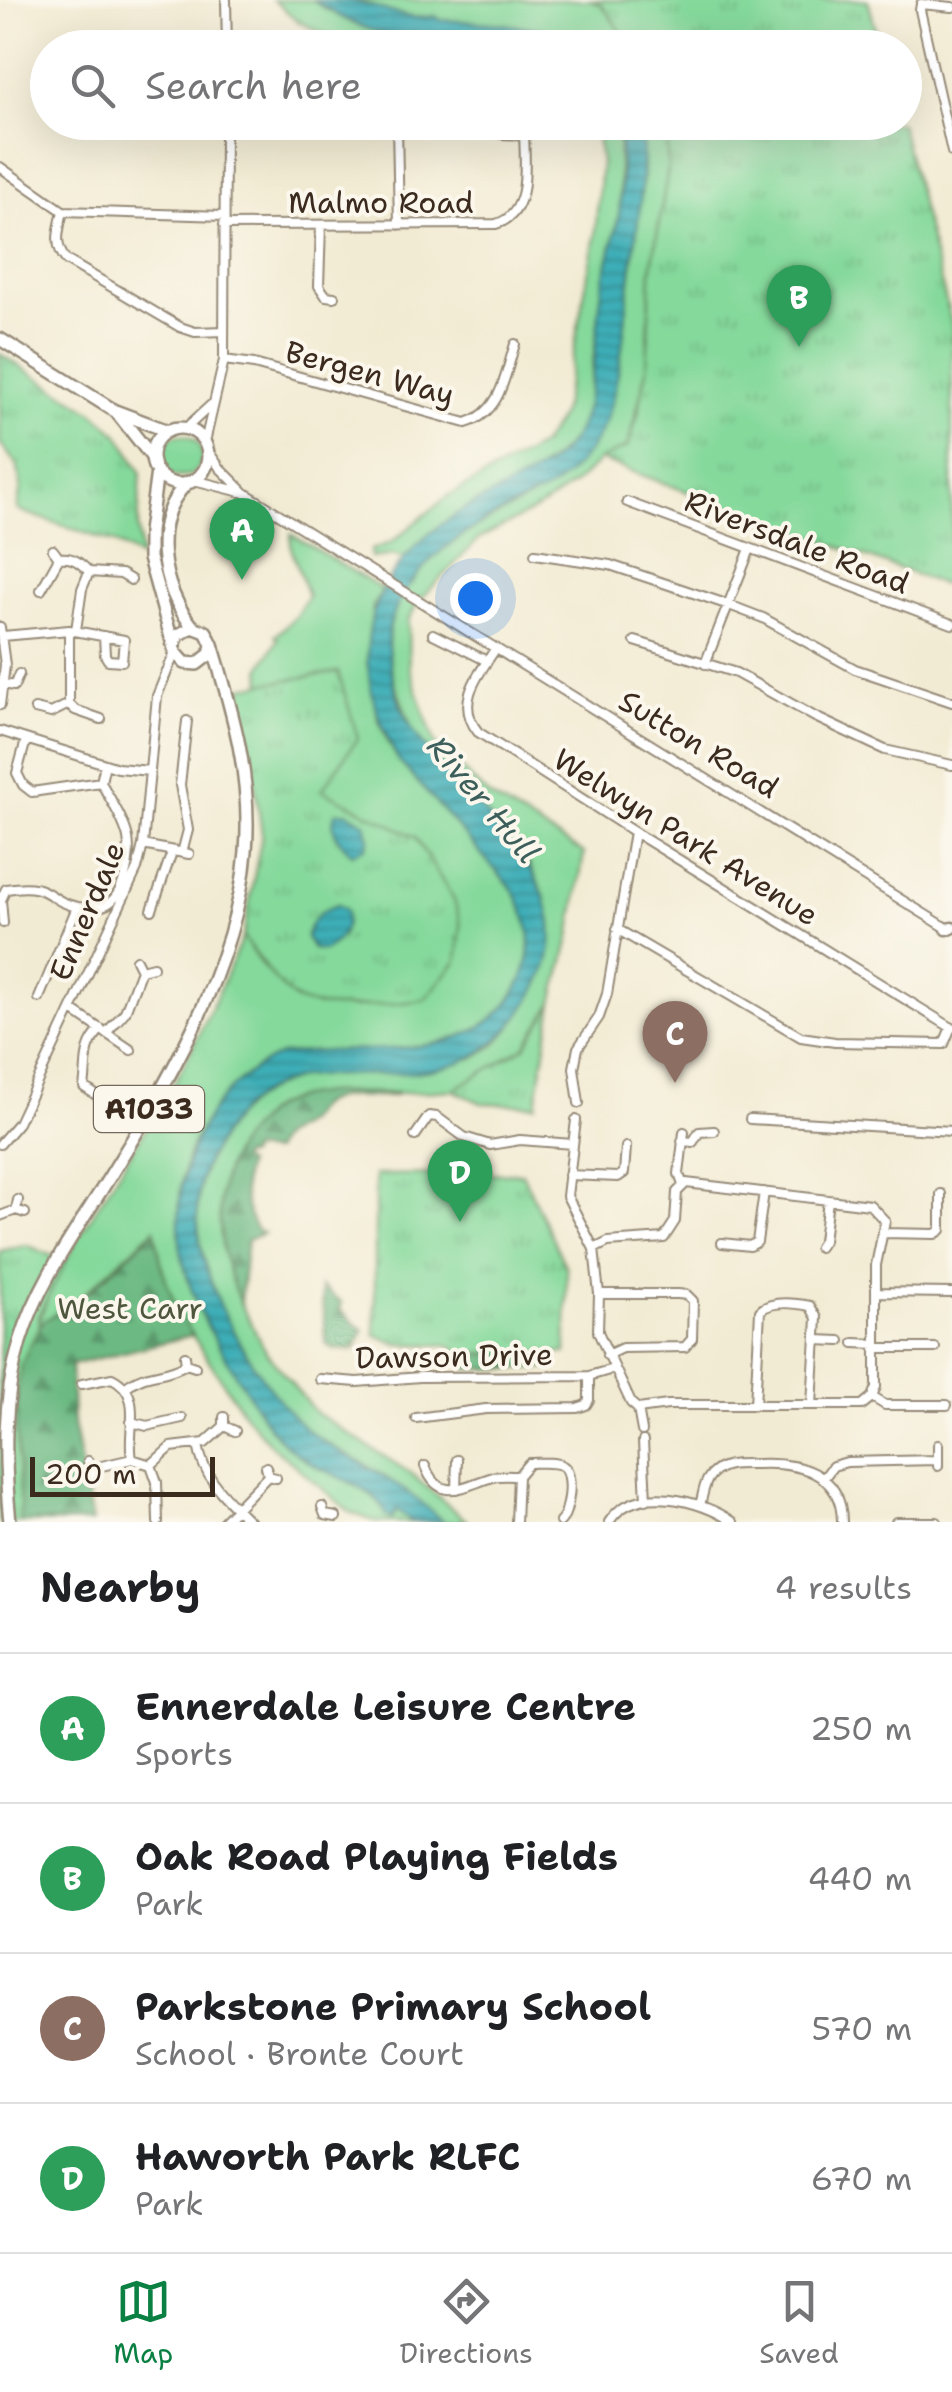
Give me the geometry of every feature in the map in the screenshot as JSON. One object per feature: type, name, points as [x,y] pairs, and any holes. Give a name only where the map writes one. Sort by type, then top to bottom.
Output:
[{"type":"highway","points":[[0,340],[115,411],[168,430],[186,428],[207,447],[206,468],[174,499],[169,510],[163,550],[179,606],[194,627],[206,632],[212,644],[207,659],[194,664]]},
{"type":"highway","points":[[115,411],[152,457],[157,472],[148,545],[174,649],[181,660],[224,683]]},
{"type":"highway","points":[[152,457],[156,442],[168,430]]},
{"type":"highway","points":[[157,472],[171,482],[191,481]]},
{"type":"highway","points":[[174,649],[182,630],[194,627]]},
{"type":"highway","name":"A1033","points":[[10,1522],[5,1476],[6,1411],[27,1320],[60,1256],[172,1066],[217,971],[234,922],[246,852],[247,794],[236,726],[212,644]]},
{"type":"street","points":[[226,0],[226,30]]},
{"type":"street","points":[[952,7],[922,4],[920,10],[952,152]]},
{"type":"street","points":[[225,140],[224,360],[207,447],[220,468],[246,493]]},
{"type":"street","points":[[397,140],[399,225]]},
{"type":"street","name":"Malmo Road","points":[[63,211],[322,225],[496,224],[510,220],[520,206],[524,140]]},
{"type":"street","points":[[0,167],[63,211],[57,240],[58,250],[66,260],[180,327],[195,332],[224,331]]},
{"type":"street","points":[[322,225],[319,286],[326,296],[334,297]]},
{"type":"street","name":"Bergen Way","points":[[224,360],[254,364],[466,423],[493,410],[515,344]]},
{"type":"street","points":[[186,428],[214,402]]},
{"type":"street","points":[[191,481],[246,493]]},
{"type":"street","name":"Sutton Road","points":[[246,493],[950,930]]},
{"type":"street","name":"Riversdale Road","points":[[627,502],[952,624]]},
{"type":"street","points":[[706,664],[750,549]]},
{"type":"street","points":[[40,590],[56,554],[80,562],[89,572],[120,574],[131,580]]},
{"type":"street","points":[[534,554],[610,565],[729,605],[763,618],[855,669],[952,702]]},
{"type":"street","points":[[89,572],[72,630],[69,704],[75,710],[101,718]]},
{"type":"street","points":[[0,705],[4,684],[1,632],[72,630],[104,636]]},
{"type":"street","points":[[433,634],[487,661]]},
{"type":"street","points":[[636,641],[754,681],[885,750],[952,765]]},
{"type":"street","name":"Welwyn Park Avenue","points":[[496,648],[470,690],[466,704],[470,722],[478,732],[951,1027]]},
{"type":"street","name":"Ennerdale","points":[[0,1144],[18,1123],[120,909],[144,845],[157,696],[174,649]]},
{"type":"street","points":[[164,679],[194,664]]},
{"type":"street","points":[[4,684],[14,686],[19,674]]},
{"type":"street","points":[[35,708],[51,713],[69,704]]},
{"type":"street","points":[[150,905],[181,853],[188,830],[180,786],[187,720]]},
{"type":"street","points":[[0,732],[105,764],[150,770]]},
{"type":"street","points":[[26,740],[17,772],[23,786],[32,792],[101,782]]},
{"type":"street","points":[[2,923],[1,900],[6,890],[41,888],[77,907],[110,902],[128,861],[125,827],[101,782],[105,764]]},
{"type":"street","points":[[567,1097],[579,1099],[574,1068],[578,1048],[599,1018],[607,994],[634,832]]},
{"type":"street","points":[[144,845],[181,853]]},
{"type":"street","points":[[39,998],[77,907]]},
{"type":"street","points":[[617,929],[801,1037],[835,1042],[948,1044],[951,1027]]},
{"type":"street","points":[[76,1094],[84,1087],[85,1053],[90,1040],[125,1012],[141,970],[136,960]]},
{"type":"street","points":[[141,970],[153,967]]},
{"type":"street","points":[[72,1010],[131,1050]]},
{"type":"street","points":[[84,1087],[102,1100]]},
{"type":"street","points":[[413,1139],[429,1116],[437,1117],[461,1141],[490,1145],[520,1140],[573,1144]]},
{"type":"street","points":[[750,1119],[952,1131]]},
{"type":"street","points":[[576,1120],[567,1196],[598,1257],[598,1332],[630,1404],[638,1409],[668,1405],[862,1405],[872,1397],[876,1376],[876,1265],[885,1222],[870,1205],[682,1185]]},
{"type":"street","points":[[784,1132],[785,1121]]},
{"type":"street","points":[[682,1185],[679,1178],[684,1136],[693,1142],[700,1132],[714,1131]]},
{"type":"street","points":[[569,1175],[624,1174],[626,1146]]},
{"type":"street","points":[[594,1249],[608,1242],[664,1238],[675,1221],[677,1192],[682,1185]]},
{"type":"street","points":[[727,1246],[750,1246],[757,1242],[764,1192]]},
{"type":"street","points":[[884,1233],[936,1234],[943,1224],[942,1194]]},
{"type":"street","points":[[819,1247],[828,1200]]},
{"type":"street","points":[[0,1216],[20,1208]]},
{"type":"street","points":[[876,1292],[952,1292]]},
{"type":"street","points":[[599,1294],[678,1294],[693,1302],[692,1339],[686,1347],[622,1348],[608,1356]]},
{"type":"street","points":[[755,1405],[758,1319],[764,1306],[810,1306],[817,1318],[812,1405]]},
{"type":"street","points":[[816,1340],[840,1341]]},
{"type":"street","points":[[854,1344],[935,1349]]},
{"type":"street","points":[[126,1387],[144,1374],[173,1372],[188,1362]]},
{"type":"street","name":"Dawson Drive","points":[[320,1379],[356,1382],[420,1377],[589,1376],[614,1368]]},
{"type":"street","points":[[414,1418],[486,1405],[577,1408],[590,1400],[589,1376]]},
{"type":"street","points":[[79,1385],[112,1378],[126,1387],[134,1408],[132,1459]]},
{"type":"street","points":[[872,1397],[886,1405],[947,1406]]},
{"type":"street","points":[[638,1409],[646,1500]]},
{"type":"street","points":[[131,1422],[148,1426],[178,1420],[177,1438],[151,1465]]},
{"type":"street","points":[[198,1445],[224,1422],[235,1430]]},
{"type":"street","points":[[177,1438],[198,1445]]},
{"type":"street","points":[[198,1445],[206,1474],[250,1522]]},
{"type":"street","points":[[822,1479],[833,1466],[848,1462],[938,1463],[938,1445]]},
{"type":"street","points":[[91,1469],[132,1459],[151,1465]]},
{"type":"street","points":[[456,1489],[457,1460]]},
{"type":"street","points":[[516,1522],[518,1476],[528,1463],[560,1465],[566,1469],[567,1512],[560,1522]]},
{"type":"street","points":[[700,1505],[708,1479],[725,1465],[780,1463],[801,1466],[822,1479],[838,1500],[842,1522]]},
{"type":"street","points":[[151,1465],[157,1482],[158,1522]]},
{"type":"street","points":[[425,1466],[431,1482],[441,1488],[456,1489],[494,1477],[518,1476]]},
{"type":"street","points":[[223,1522],[270,1474]]},
{"type":"street","points":[[609,1522],[616,1510],[646,1500],[700,1505],[733,1522]]},
{"type":"street","points":[[322,1515],[336,1517]]},
{"type":"street","points":[[896,1522],[938,1520]]},
{"type":"green space","points":[[273,0],[314,0],[325,9],[376,30],[316,30],[299,22]]},
{"type":"green space","points":[[349,0],[591,0],[602,5],[620,30],[533,30],[441,20],[435,16],[402,16]]},
{"type":"green space","points":[[591,0],[868,0],[876,30],[620,30],[602,5]]},
{"type":"green space","points":[[598,140],[618,140],[620,210],[603,286],[586,413],[577,431],[548,463],[442,526],[403,559],[394,555],[371,558],[371,550],[392,542],[448,496],[542,445],[562,413],[595,236],[601,163]]},
{"type":"green space","points":[[641,140],[667,140],[668,170],[651,272],[647,369],[628,446],[600,460],[541,507],[480,538],[418,602],[408,621],[409,667],[435,744],[489,796],[584,853],[570,938],[553,1003],[525,1047],[453,1090],[325,1098],[242,1149],[224,1188],[228,1260],[243,1309],[267,1353],[315,1412],[410,1473],[468,1522],[445,1522],[384,1476],[304,1427],[274,1395],[237,1337],[208,1273],[200,1240],[198,1207],[202,1176],[229,1124],[255,1098],[276,1086],[300,1077],[473,1058],[495,1045],[511,1027],[546,899],[528,862],[413,732],[393,678],[389,628],[398,601],[428,560],[474,528],[556,484],[623,336],[644,163]]},
{"type":"green space","points":[[667,140],[904,140],[952,325],[952,588],[600,460],[628,446],[638,414],[647,369],[651,272],[668,170]]},
{"type":"green space","points":[[0,354],[93,412],[120,436],[141,472],[141,558],[115,543],[17,510],[21,486],[17,465],[0,443]]},
{"type":"green space","points":[[181,435],[196,441],[202,456],[196,471],[181,477],[166,471],[160,456],[166,441]]},
{"type":"green space","points":[[291,534],[383,590],[373,606],[367,662],[378,718],[399,761],[514,891],[527,923],[529,954],[523,977],[505,1006],[481,1026],[452,1039],[385,1050],[287,1054],[260,1066],[211,1115],[192,1145],[181,1186],[181,1243],[198,1306],[274,1433],[309,1462],[376,1498],[387,1515],[397,1510],[413,1522],[377,1522],[351,1513],[271,1445],[244,1414],[175,1309],[154,1230],[72,1305],[40,1325],[45,1305],[77,1241],[178,1076],[243,937],[262,966],[296,1000],[352,1008],[378,1004],[415,837],[321,790],[338,673],[262,686],[261,668],[278,639],[275,636],[296,616],[308,596],[291,548]]},
{"type":"green space","points":[[338,672],[358,738],[322,790],[415,837],[454,900],[461,925],[457,961],[424,1000],[356,1007],[304,1003],[278,983],[243,937],[262,834],[241,687]]},
{"type":"green space","points":[[553,1003],[536,1105],[481,1103],[453,1090],[525,1047]]},
{"type":"green space","points":[[354,1092],[400,1093],[330,1100],[284,1136],[273,1152],[251,1150],[248,1156],[242,1156],[240,1161],[246,1164],[246,1206],[257,1230],[264,1233],[247,1240],[240,1303],[221,1237],[221,1191],[226,1169],[250,1130],[266,1113],[291,1099]]},
{"type":"green space","points":[[522,1173],[567,1270],[566,1353],[461,1353],[448,1345],[398,1344],[375,1335],[375,1175]]},
{"type":"green space","name":"West Carr","points":[[155,1229],[168,1285],[193,1335],[71,1365],[73,1423],[92,1522],[21,1522],[15,1419],[22,1364],[30,1341],[41,1324],[85,1294]]},
{"type":"green space","points":[[27,1245],[66,1262],[39,1314],[40,1325],[24,1358],[15,1397],[21,1522],[0,1522],[0,1251]]},
{"type":"green space","points":[[321,1287],[341,1302],[340,1310],[363,1330],[355,1349],[334,1349],[326,1344]]},
{"type":"green space","points":[[461,1354],[550,1354],[552,1368],[467,1369]]},
{"type":"water","points":[[314,0],[347,0],[412,17],[435,16],[441,20],[542,30],[372,30]]},
{"type":"water","points":[[619,140],[642,140],[642,185],[619,367],[604,424],[586,454],[554,486],[475,527],[425,566],[400,601],[388,634],[396,690],[412,729],[516,848],[536,879],[549,911],[551,946],[540,982],[517,1018],[493,1043],[467,1059],[408,1073],[300,1077],[265,1092],[229,1124],[202,1175],[198,1206],[200,1239],[220,1305],[236,1337],[274,1394],[302,1426],[394,1483],[444,1522],[413,1522],[397,1510],[392,1518],[386,1515],[367,1491],[304,1459],[267,1424],[218,1344],[190,1286],[180,1243],[180,1196],[191,1150],[213,1109],[260,1065],[286,1054],[419,1046],[452,1039],[481,1027],[505,1007],[523,977],[530,944],[520,902],[399,761],[381,722],[371,685],[368,651],[372,618],[384,587],[404,559],[431,532],[466,508],[547,464],[578,430],[589,392],[602,289],[617,227]]},
{"type":"water","points":[[347,812],[365,823],[369,839],[366,847],[352,854],[333,826],[335,813]]},
{"type":"water","points":[[338,905],[346,910],[342,934],[324,951],[313,949],[306,937],[311,925],[321,912]]},
{"type":"place","name":"Oak Road Playing Fields","points":[[799,347]]},
{"type":"place","name":"Ennerdale Leisure Centre","points":[[242,580]]},
{"type":"place","name":"Parkstone Primary School","points":[[675,1083]]},
{"type":"place","name":"Haworth Park RLFC","points":[[460,1222]]},
{"type":"water label","name":"River Hull","points":[[484,799]]}]
